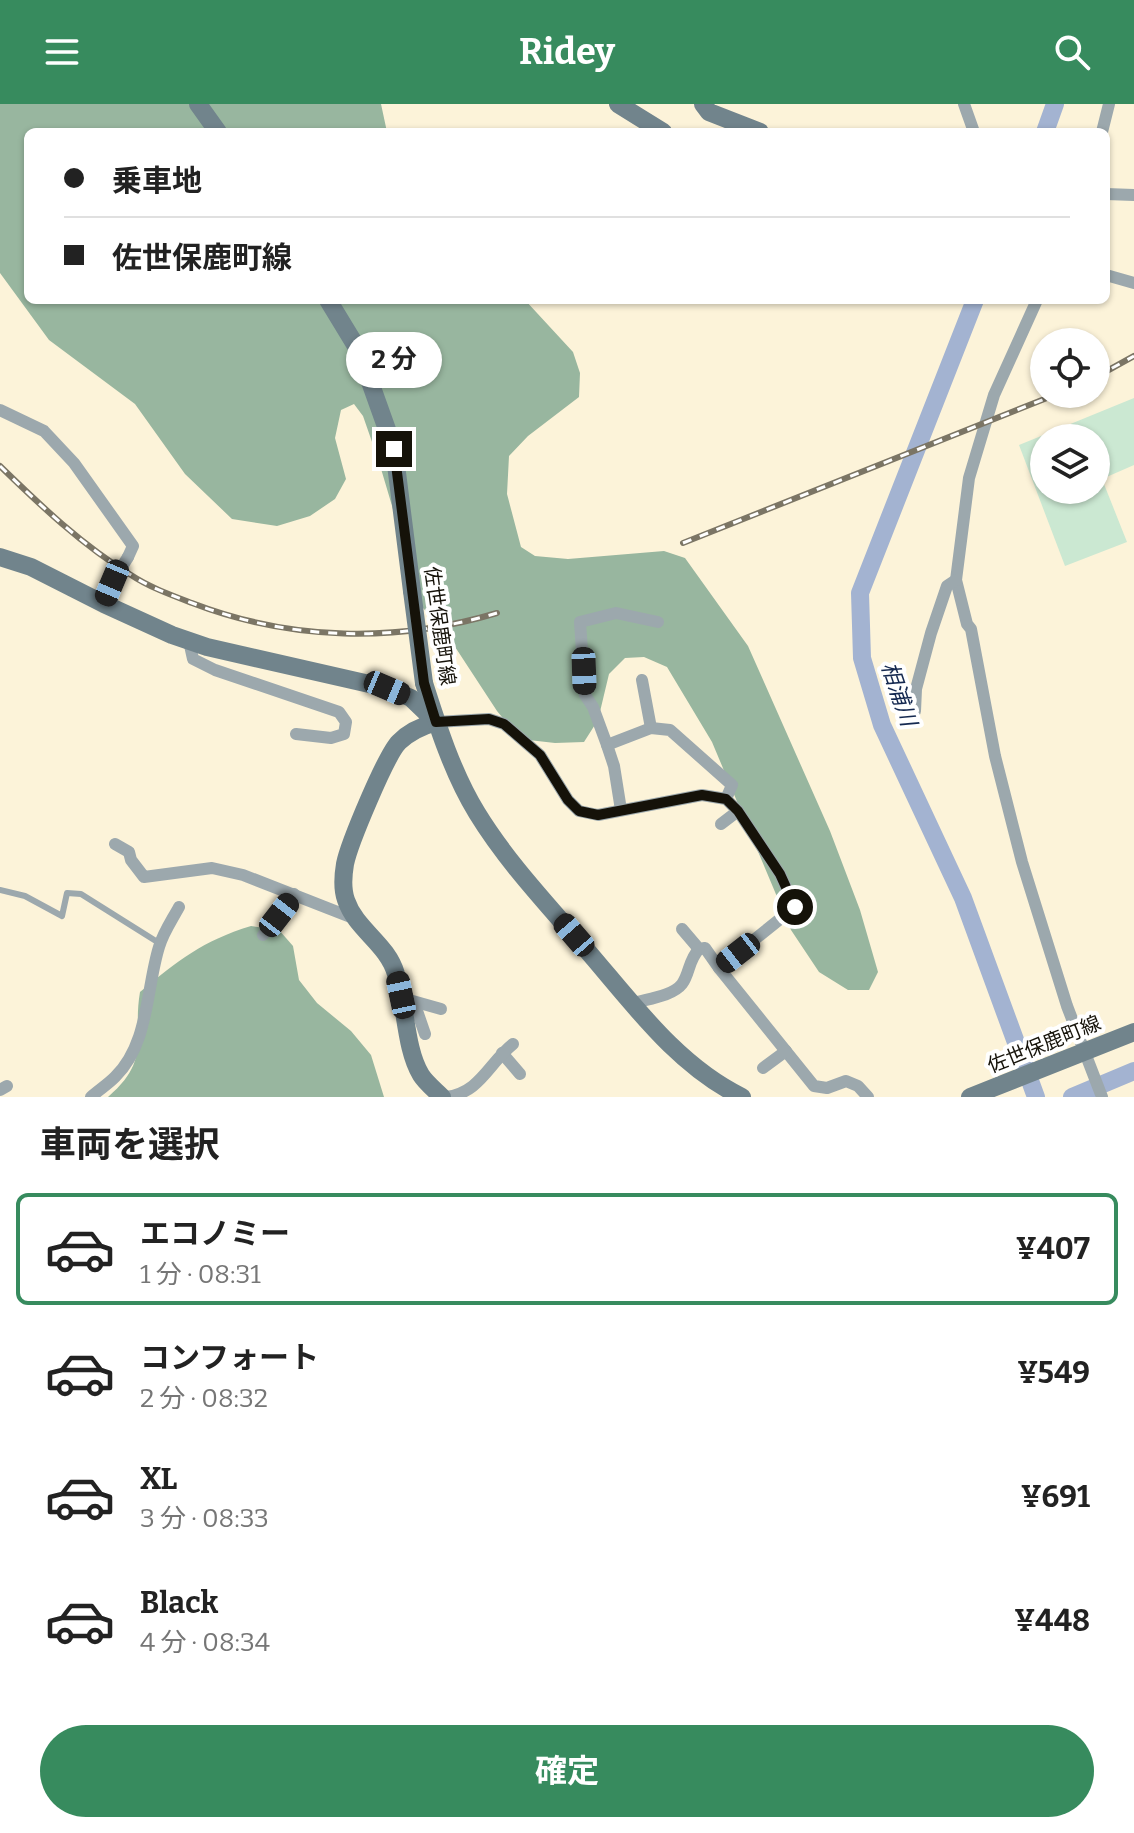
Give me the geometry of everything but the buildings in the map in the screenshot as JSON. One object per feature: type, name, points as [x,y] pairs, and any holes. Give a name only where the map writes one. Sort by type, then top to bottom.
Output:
[{"type":"main road","points":[[198,104],[215,128]]},
{"type":"main road","points":[[618,104],[657,128]]},
{"type":"main road","points":[[703,104],[709,112],[750,128]]},
{"type":"main road","name":"佐世保鹿町線","points":[[330,304],[359,351],[394,449],[424,683],[436,722],[476,812],[513,866],[673,1049],[717,1085],[742,1097]]},
{"type":"main road","points":[[0,557],[31,567],[104,604],[189,641],[387,688],[411,698],[436,722],[417,728],[399,742],[389,756],[350,849],[343,881],[344,897],[353,918],[390,956],[408,1000],[415,1062],[421,1076],[444,1097]]},
{"type":"main road","name":"佐世保鹿町線","points":[[971,1097],[1134,1032]]},
{"type":"street","points":[[964,104],[973,128]]},
{"type":"street","points":[[1103,128],[1109,104]]},
{"type":"street","points":[[1110,194],[1134,195]]},
{"type":"street","points":[[1110,276],[1134,283]]},
{"type":"street","points":[[1035,304],[994,395],[969,478],[956,580],[971,629],[995,756],[1022,862],[1082,1054],[1102,1097]]},
{"type":"street","points":[[0,410],[44,431],[74,463],[133,546],[104,604]]},
{"type":"street","points":[[915,711],[916,689],[931,633],[947,586],[956,580]]},
{"type":"street","points":[[621,810],[614,766],[593,707],[585,695],[580,622],[616,613],[640,614],[658,622]]},
{"type":"street","points":[[189,641],[193,659],[215,670],[339,712],[346,722],[344,734],[331,738],[296,734]]},
{"type":"street","points":[[642,680],[651,728]]},
{"type":"street","points":[[436,722],[489,719],[504,724],[540,755],[568,800],[579,811],[598,815],[702,795],[726,799],[738,811],[780,874],[795,907],[719,968]]},
{"type":"street","points":[[607,745],[651,728],[670,730],[732,785],[726,799]]},
{"type":"street","points":[[721,824],[738,811]]},
{"type":"street","points":[[115,844],[129,852],[131,860],[144,877],[212,868],[243,875],[353,918]]},
{"type":"street","points":[[263,935],[294,894]]},
{"type":"street","points":[[91,1097],[118,1075],[135,1047],[143,1025],[160,944],[179,907]]},
{"type":"street","points":[[682,929],[699,949]]},
{"type":"street","points":[[634,1003],[669,992],[682,984],[690,958],[699,949],[705,948],[814,1086],[827,1088],[846,1081],[858,1086],[868,1097]]},
{"type":"street","points":[[408,1000],[441,1009]]},
{"type":"street","points":[[408,1000],[425,1034]]},
{"type":"street","points":[[444,1097],[462,1095],[473,1089],[513,1044]]},
{"type":"street","points":[[763,1068],[786,1051]]},
{"type":"street","points":[[502,1053],[520,1074]]},
{"type":"lane","points":[[0,890],[25,896],[62,916],[67,893],[81,894],[160,944]]},
{"type":"green space","points":[[0,104],[381,104],[386,128],[24,128],[24,304],[529,304],[573,352],[580,373],[579,397],[528,436],[509,456],[507,494],[521,547],[535,556],[568,559],[664,551],[685,558],[748,646],[830,831],[860,910],[878,972],[869,990],[848,990],[819,972],[791,930],[712,742],[667,667],[644,657],[625,658],[609,674],[598,720],[584,742],[520,739],[497,711],[444,630],[422,607],[379,462],[363,416],[354,404],[341,410],[335,438],[346,479],[335,499],[310,516],[277,526],[232,519],[185,474],[135,404],[49,340],[0,273]]},
{"type":"green space","points":[[1134,398],[1134,465],[1110,476],[1110,424],[1070,424]]},
{"type":"green space","points":[[1030,441],[1030,474],[1019,445]]},
{"type":"green space","points":[[1110,499],[1127,542],[1065,566],[1041,504],[1110,504]]},
{"type":"green space","points":[[251,926],[279,930],[293,946],[299,980],[317,1003],[351,1031],[371,1055],[384,1097],[108,1097],[122,1084],[135,1059],[140,992],[192,953],[218,938]]},
{"type":"waterway","name":"相浦川","points":[[1046,128],[1055,104]]},
{"type":"waterway","name":"相浦川","points":[[973,304],[860,593],[862,658],[882,725],[963,898],[1036,1097]]},
{"type":"waterway","points":[[1072,1097],[1134,1071]]},
{"type":"railway","points":[[1110,369],[1134,356]]},
{"type":"railway","points":[[683,543],[1030,405]]},
{"type":"railway","points":[[0,466],[62,524],[113,563],[160,590],[229,616],[305,631],[344,634],[421,629],[497,613]]},
{"type":"route","points":[[394,449],[424,683],[436,722],[489,719],[504,724],[540,755],[568,800],[579,811],[598,815],[702,795],[726,799],[738,811],[780,874],[795,907]]}]
